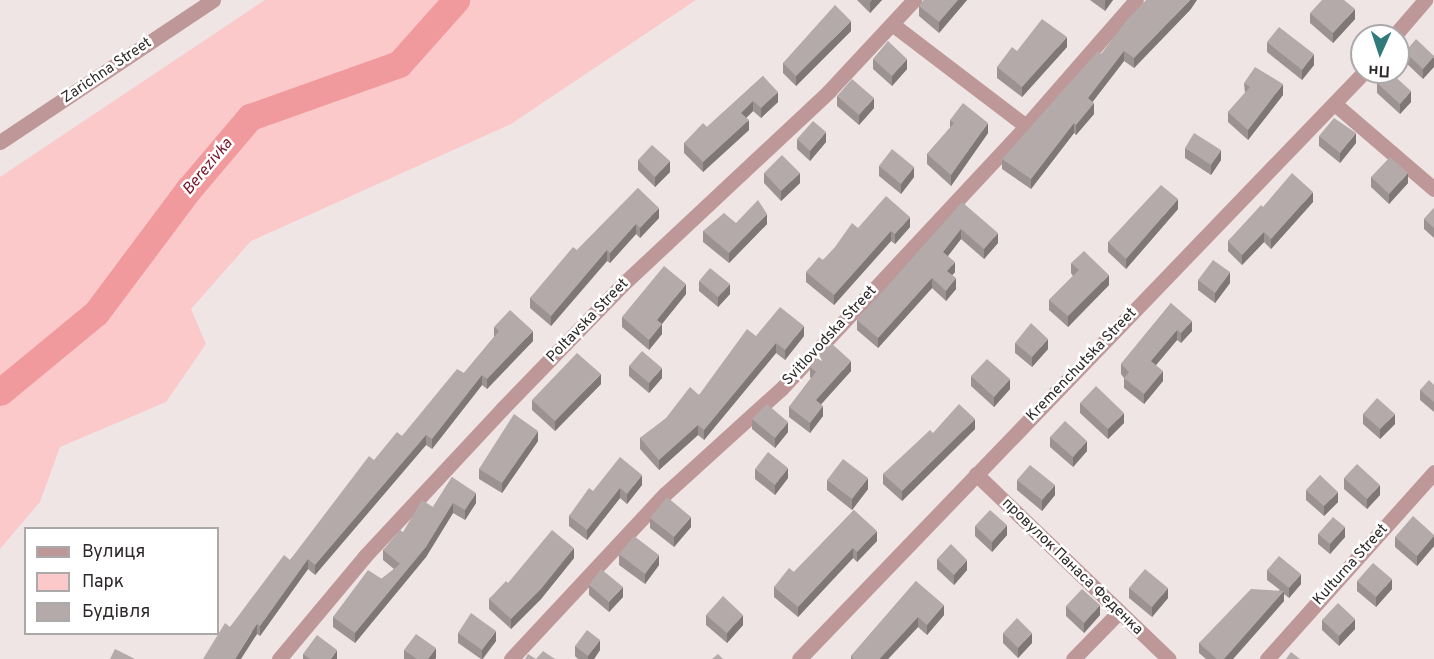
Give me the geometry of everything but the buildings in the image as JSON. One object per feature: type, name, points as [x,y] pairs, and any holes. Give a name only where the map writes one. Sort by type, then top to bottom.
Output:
[{"type":"street","name":"Zarichna Street","points":[[0,142],[213,0]]},
{"type":"street","name":"Poltavska Street","points":[[279,659],[365,556],[614,293],[829,91],[914,0]]},
{"type":"street","name":"Svitlovodska Street","points":[[511,659],[665,494],[782,389],[1026,126],[1136,0]]},
{"type":"street","points":[[1404,24],[1425,0]]},
{"type":"street","points":[[892,24],[1026,126]]},
{"type":"street","name":"Kremenchutska Street","points":[[799,659],[975,474],[1336,105],[1354,84]]},
{"type":"street","points":[[1336,105],[1434,189]]},
{"type":"street","name":"Kulturna Street","points":[[1267,659],[1434,472]]},
{"type":"street","name":"провулок Панаса Феденка","points":[[975,474],[1169,659]]},
{"type":"street","points":[[1073,659],[1119,612]]},
{"type":"green space","points":[[265,0],[696,0],[511,124],[251,241],[191,309],[206,344],[166,402],[60,447],[40,502],[0,549],[0,177]]},
{"type":"waterway","name":"Berezivka","points":[[0,392],[96,313],[188,190],[250,117],[399,64],[456,0]]}]
